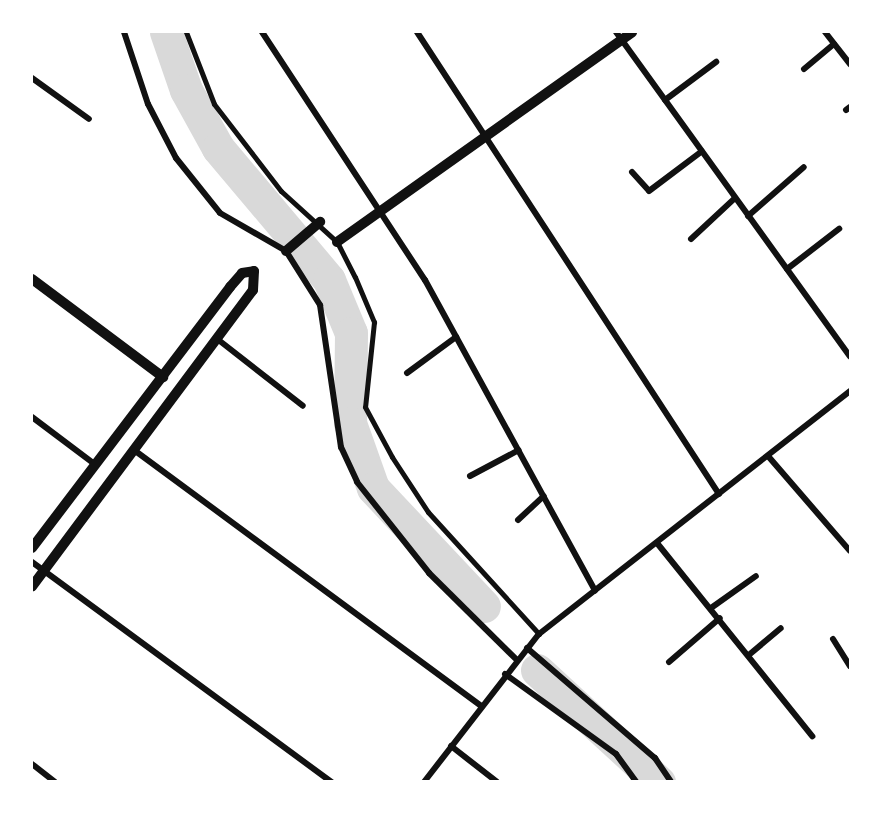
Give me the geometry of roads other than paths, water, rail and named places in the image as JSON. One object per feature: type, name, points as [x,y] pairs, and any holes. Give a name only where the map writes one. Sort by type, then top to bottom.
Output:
[{"type":"street","points":[[124,32],[148,104],[176,158],[220,213],[286,250],[320,305],[341,447],[357,482],[429,573],[517,660]]},
{"type":"street","points":[[186,32],[214,104],[245,149],[281,191],[320,222],[337,242],[374,322],[365,407],[428,512],[539,634]]},
{"type":"street","points":[[262,32],[381,211],[456,337],[595,590]]},
{"type":"street","points":[[417,32],[719,494]]},
{"type":"street","points":[[337,242],[619,36],[632,32]]},
{"type":"street","points":[[825,32],[850,64]]},
{"type":"street","points":[[619,36],[850,357]]},
{"type":"street","points":[[804,69],[834,44]]},
{"type":"street","points":[[665,100],[716,62]]},
{"type":"street","points":[[32,78],[89,119]]},
{"type":"street","points":[[632,172],[649,191],[702,151]]},
{"type":"street","points":[[748,216],[804,167]]},
{"type":"street","points":[[691,239],[735,198]]},
{"type":"street","points":[[286,250],[320,222]]},
{"type":"street","points":[[787,269],[839,229]]},
{"type":"street","points":[[32,548],[230,287],[242,273],[254,271],[256,286],[32,587]]},
{"type":"street","points":[[32,279],[163,376]]},
{"type":"street","points":[[407,373],[456,337]]},
{"type":"street","points":[[216,338],[303,406]]},
{"type":"street","points":[[424,782],[505,674],[539,634],[850,391]]},
{"type":"street","points":[[32,417],[96,465]]},
{"type":"street","points":[[134,450],[481,706]]},
{"type":"street","points":[[470,476],[519,450]]},
{"type":"street","points":[[768,456],[850,551]]},
{"type":"street","points":[[518,520],[544,496]]},
{"type":"street","points":[[657,543],[750,654],[812,736]]},
{"type":"street","points":[[32,562],[332,782]]},
{"type":"street","points":[[711,608],[756,576]]},
{"type":"street","points":[[669,662],[720,618]]},
{"type":"street","points":[[750,654],[781,628]]},
{"type":"street","points":[[833,639],[850,666]]},
{"type":"street","points":[[527,648],[655,758],[670,782]]},
{"type":"street","points":[[505,674],[616,754],[636,782]]},
{"type":"street","points":[[451,746],[497,782]]},
{"type":"street","points":[[32,764],[55,782]]},
{"type":"waterway","points":[[166,32],[186,90],[218,148],[329,280],[351,333],[350,423],[373,488],[484,606]]},
{"type":"waterway","points":[[537,670],[659,782]]}]
